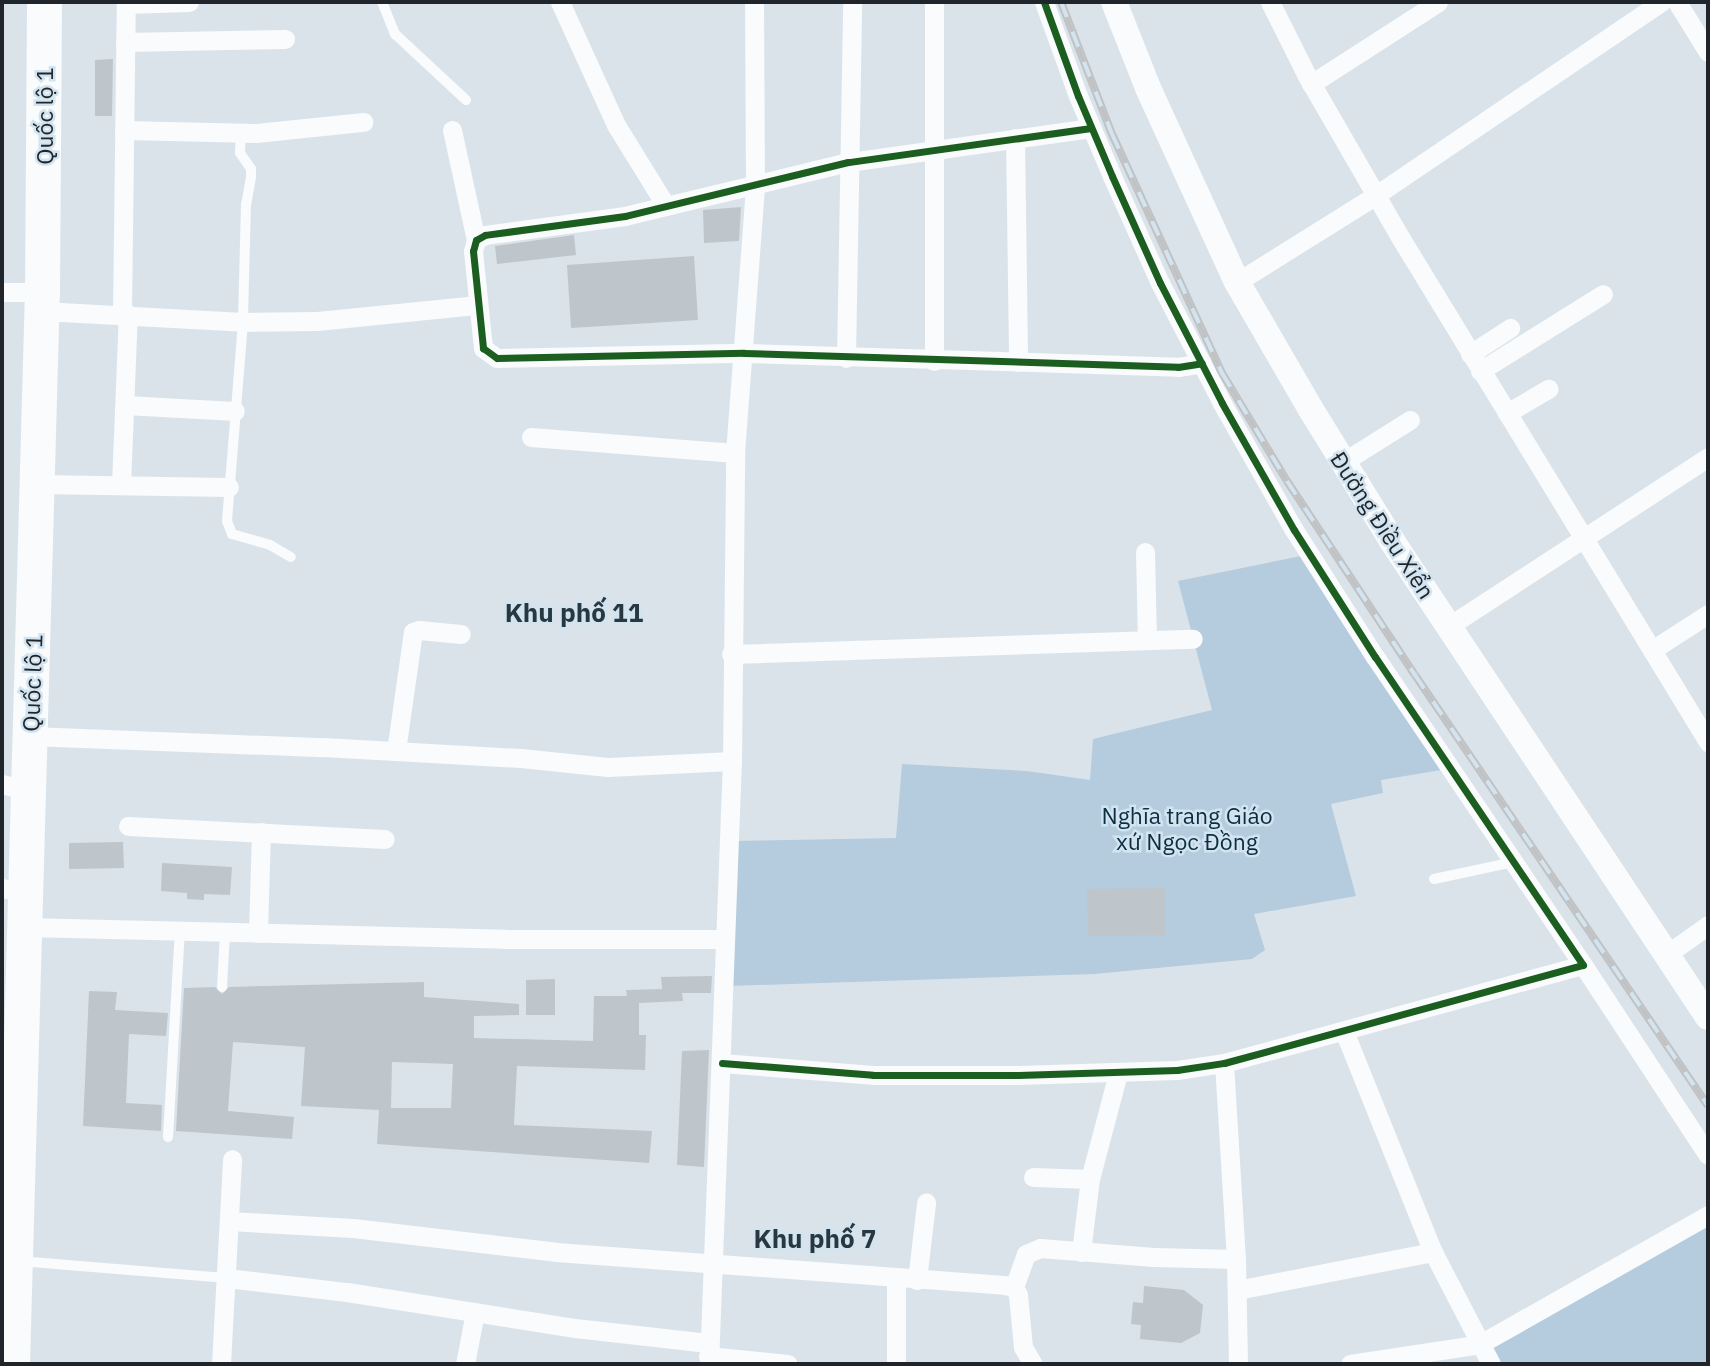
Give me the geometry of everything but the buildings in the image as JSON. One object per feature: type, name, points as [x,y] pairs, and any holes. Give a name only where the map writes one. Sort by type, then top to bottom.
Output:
[{"type":"highway","name":"Quốc lộ 1","points":[[12,1364],[7,1325],[15,1261],[13,997],[18,903],[15,788],[30,736],[42,301],[44,2]]},
{"type":"street","points":[[121,485],[125,405],[126,3],[189,2]]},
{"type":"street","points":[[560,2],[616,125],[666,206]]},
{"type":"street","points":[[708,1354],[722,1063],[724,939],[732,761],[735,453],[755,185],[754,2]]},
{"type":"street","points":[[846,358],[852,2]]},
{"type":"street","points":[[934,2],[934,361]]},
{"type":"street","points":[[1044,2],[1091,128],[1160,283],[1294,530],[1708,1155]]},
{"type":"street","name":"Đường Điều Xiển","points":[[1114,2],[1148,88],[1237,282],[1343,462],[1666,955],[1706,1009]]},
{"type":"street","points":[[1270,2],[1311,84],[1469,354],[1708,742]]},
{"type":"street","points":[[1311,84],[1438,2]]},
{"type":"street","points":[[1237,282],[1376,195],[1661,2]]},
{"type":"street","points":[[1677,2],[1708,52]]},
{"type":"street","points":[[125,42],[285,39]]},
{"type":"street","points":[[124,130],[241,133],[363,122]]},
{"type":"street","points":[[476,240],[485,235],[625,216],[848,162],[1091,128]]},
{"type":"street","points":[[452,130],[476,240],[473,251],[483,348],[497,358],[744,353],[1178,367],[1202,363]]},
{"type":"street","points":[[1015,138],[1018,362]]},
{"type":"street","points":[[2,292],[125,314],[243,322],[317,321],[478,305]]},
{"type":"street","points":[[1480,371],[1603,294]]},
{"type":"street","points":[[1469,354],[1510,328]]},
{"type":"street","points":[[1507,414],[1548,389]]},
{"type":"street","points":[[125,405],[235,411]]},
{"type":"street","points":[[1343,462],[1410,420]]},
{"type":"street","points":[[531,438],[735,453]]},
{"type":"street","points":[[1449,626],[1708,457]]},
{"type":"street","points":[[37,484],[229,487]]},
{"type":"street","points":[[1145,552],[1147,640]]},
{"type":"street","points":[[1652,650],[1708,614]]},
{"type":"street","points":[[396,751],[413,632],[419,629],[461,634]]},
{"type":"street","points":[[732,654],[1193,639]]},
{"type":"street","points":[[30,736],[396,751],[608,767],[732,761]]},
{"type":"street","points":[[128,826],[385,839]]},
{"type":"street","points":[[258,933],[261,832]]},
{"type":"street","points":[[18,903],[180,931],[505,939],[724,939]]},
{"type":"street","points":[[1666,955],[1708,925]]},
{"type":"street","points":[[722,1063],[873,1075],[1177,1070],[1224,1063],[1583,965]]},
{"type":"street","points":[[1344,1031],[1433,1252],[1491,1364]]},
{"type":"street","points":[[1224,1063],[1236,1259],[1238,1364]]},
{"type":"street","points":[[1081,1252],[1090,1180],[1118,1073]]},
{"type":"street","points":[[221,1364],[232,1159]]},
{"type":"street","points":[[1033,1177],[1090,1180]]},
{"type":"street","points":[[917,1280],[926,1203]]},
{"type":"street","points":[[1350,1364],[1382,1362],[1480,1344],[1708,1215]]},
{"type":"street","points":[[229,1221],[352,1228],[556,1252],[1014,1287]]},
{"type":"street","points":[[1032,1364],[1023,1346],[1022,1314],[1014,1287],[1021,1263],[1033,1250],[1236,1259]]},
{"type":"street","points":[[1237,1290],[1433,1252]]},
{"type":"street","points":[[227,1278],[347,1292],[575,1328],[708,1354],[788,1364]]},
{"type":"street","points":[[896,1279],[897,1364]]},
{"type":"street","points":[[465,1364],[475,1312]]},
{"type":"lane","points":[[382,2],[395,34],[466,100]]},
{"type":"lane","points":[[241,133],[240,153],[251,169],[246,204],[243,322],[227,521],[232,534],[270,545],[291,557]]},
{"type":"lane","points":[[1434,878],[1513,862]]},
{"type":"lane","points":[[168,1137],[180,931]]},
{"type":"lane","points":[[222,987],[225,933]]},
{"type":"lane","points":[[15,1261],[227,1278]]},
{"type":"green space","name":"Nghĩa trang Giáo xứ Ngọc Đồng","points":[[1301,556],[1441,770],[1381,780],[1383,793],[1331,804],[1356,896],[1254,914],[1265,950],[1252,959],[1094,974],[729,986],[734,841],[896,838],[902,764],[1027,771],[1090,780],[1093,739],[1212,710],[1178,581]]},
{"type":"green space","points":[[1708,1222],[1708,1364],[1498,1364],[1488,1347]]},
{"type":"railway","points":[[1061,2],[1112,134],[1222,373],[1287,481],[1415,675],[1708,1106]]},
{"type":"cycle path","points":[[722,1063],[873,1075],[1018,1075],[1177,1070],[1224,1063],[1583,965],[1375,657],[1294,530],[1222,403],[1160,283],[1112,176],[1078,96],[1044,2]]},
{"type":"cycle path","points":[[1091,128],[848,162],[625,216],[485,235],[476,240],[473,251],[483,348],[497,358],[744,353],[1178,367],[1202,363]]},
{"type":"district","name":"Khu phố 11","points":[[574,613]]},
{"type":"district","name":"Khu phố 7","points":[[815,1239]]}]
